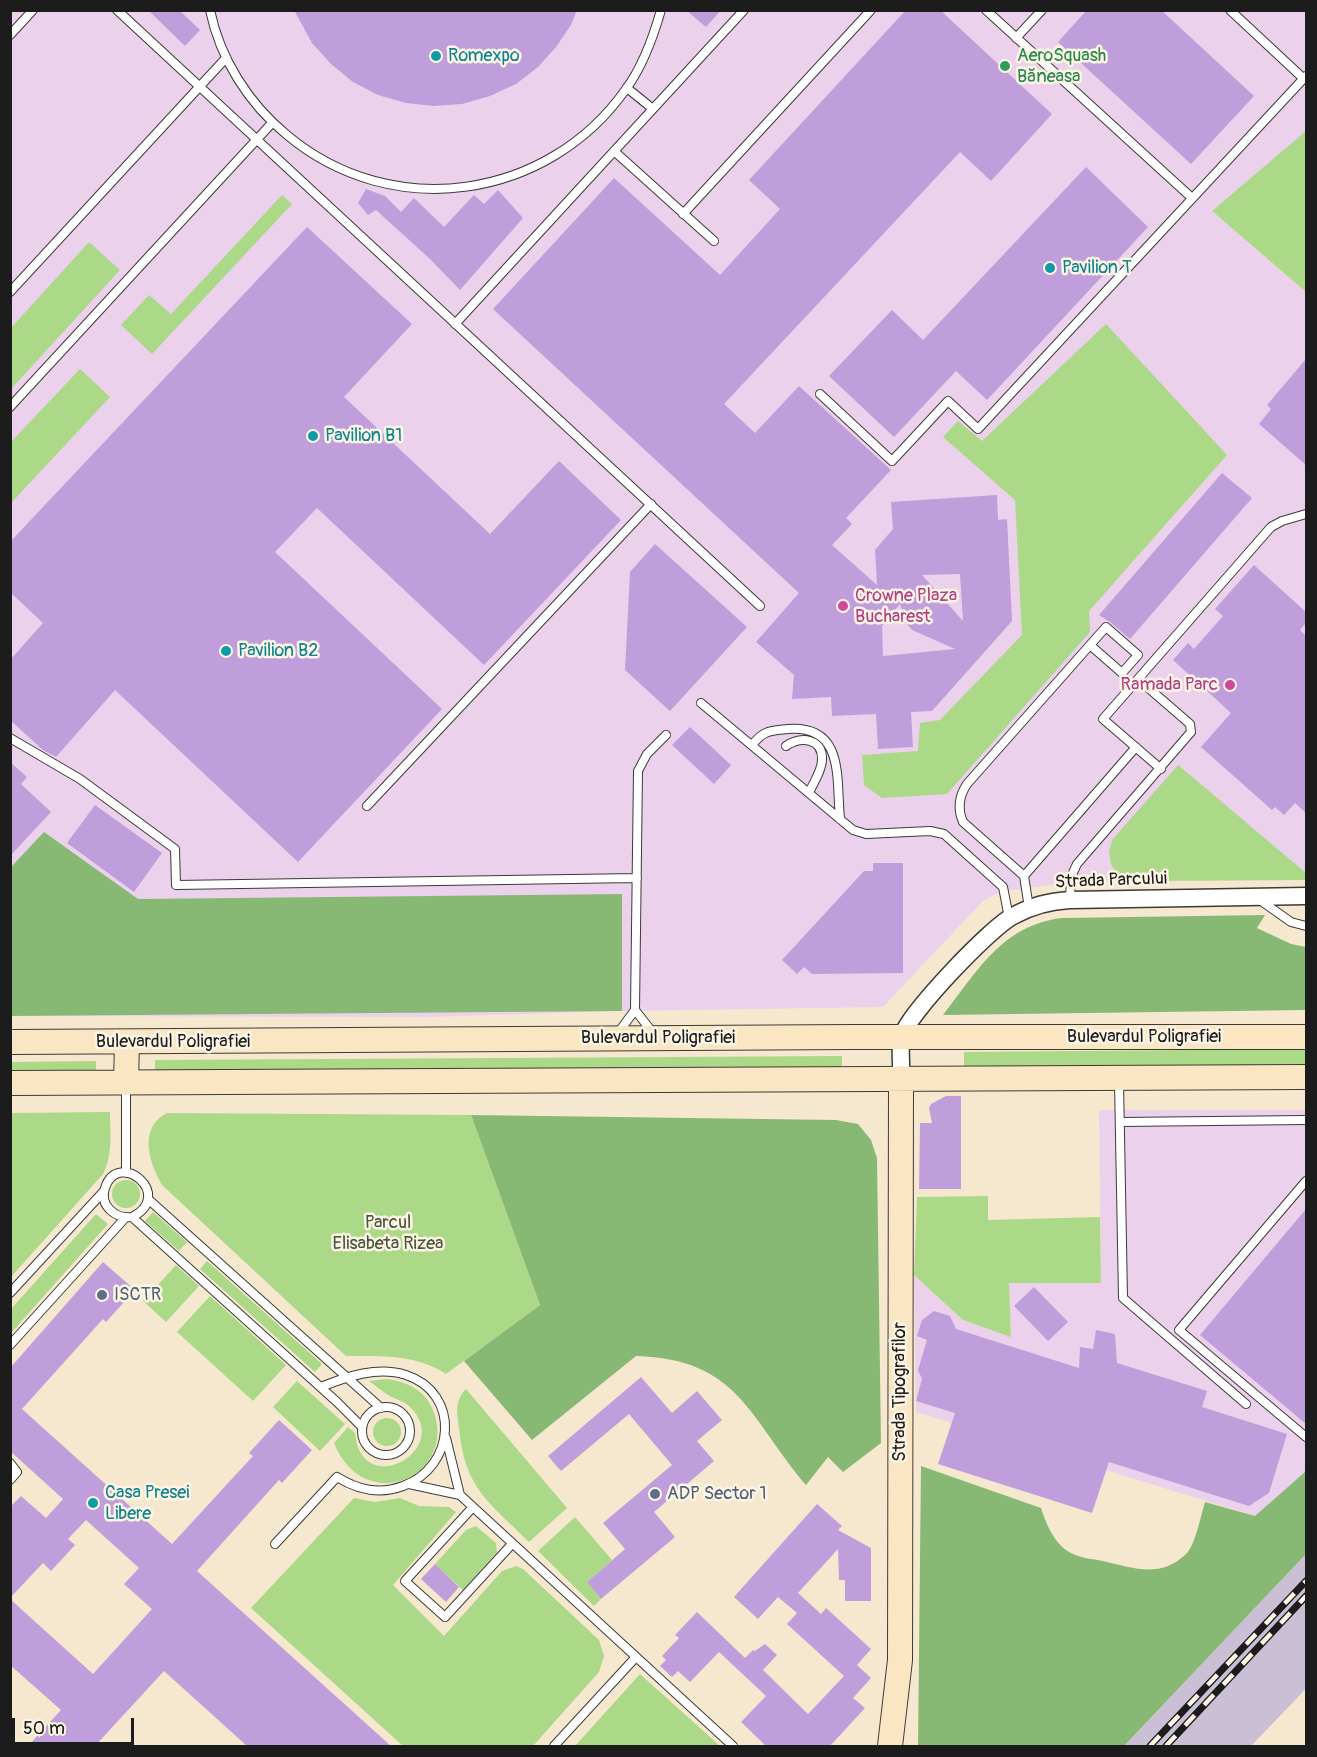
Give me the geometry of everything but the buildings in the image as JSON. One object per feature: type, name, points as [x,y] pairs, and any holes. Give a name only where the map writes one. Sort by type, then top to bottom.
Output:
[{"type":"main road","name":"Bulevardul Poligrafiei","points":[[10,1042],[1306,1037]]},
{"type":"main road","points":[[126,1083],[127,1042]]},
{"type":"main road","points":[[10,1083],[1306,1077]]},
{"type":"main road","name":"Strada Tipografilor","points":[[890,1746],[900,1660],[901,1078]]},
{"type":"street","name":"Strada Parcului","points":[[902,1037],[924,1003],[987,935],[1009,918],[1029,908],[1070,900],[1306,897]]},
{"type":"street","name":"Strada Tipografilor","points":[[901,1078],[902,1037]]},
{"type":"lane","points":[[10,35],[33,10]]},
{"type":"lane","points":[[117,10],[760,606]]},
{"type":"lane","points":[[210,10],[226,58],[246,93],[273,123],[304,149],[339,169],[368,179],[417,189],[458,189],[498,181],[536,167],[571,146],[594,126],[627,88],[648,51],[661,10]]},
{"type":"lane","points":[[455,324],[744,10]]},
{"type":"lane","points":[[683,214],[871,10]]},
{"type":"lane","points":[[986,10],[1192,198]]},
{"type":"lane","points":[[1017,38],[1042,10]]},
{"type":"lane","points":[[820,394],[892,461],[948,401],[978,429],[1305,78],[1230,10]]},
{"type":"lane","points":[[10,292],[226,58]]},
{"type":"lane","points":[[627,88],[653,109]]},
{"type":"lane","points":[[10,407],[273,123]]},
{"type":"lane","points":[[614,151],[714,241]]},
{"type":"lane","points":[[367,806],[651,504]]},
{"type":"lane","points":[[1161,769],[1103,718],[1271,527],[1306,514]]},
{"type":"lane","points":[[1029,908],[1024,876],[963,822],[960,815],[960,799],[967,784],[1090,645],[1106,627],[1138,655],[1122,673],[1090,645]]},
{"type":"lane","points":[[1070,900],[1071,877],[1074,869],[1189,736],[1190,724],[1138,679]]},
{"type":"lane","points":[[701,703],[853,830],[866,834],[930,831],[945,834],[1003,887],[1009,918]]},
{"type":"lane","points":[[752,745],[770,730],[806,729],[823,738],[834,753],[840,819]]},
{"type":"lane","points":[[614,1039],[635,1010],[638,771],[646,754],[666,735]]},
{"type":"lane","points":[[10,738],[73,775],[175,849],[176,885],[637,878]]},
{"type":"lane","points":[[786,746],[794,741],[806,740],[814,743],[821,752],[822,764],[808,793]]},
{"type":"lane","points":[[1024,876],[1136,747]]},
{"type":"lane","points":[[1256,897],[1291,922],[1306,926]]},
{"type":"lane","points":[[635,1010],[657,1039]]},
{"type":"lane","points":[[1119,1077],[1123,1298],[1246,1404]]},
{"type":"lane","points":[[126,1083],[126,1173]]},
{"type":"lane","points":[[1120,1122],[1306,1120]]},
{"type":"lane","points":[[10,1293],[104,1190],[114,1176],[132,1174],[143,1181],[148,1199],[142,1210],[129,1217],[10,1345]]},
{"type":"lane","points":[[1306,1181],[1179,1330],[1306,1437]]},
{"type":"lane","points":[[104,1190],[105,1203],[113,1214],[129,1217],[321,1387],[362,1427]]},
{"type":"lane","points":[[148,1199],[381,1408],[396,1410],[407,1420],[410,1434],[403,1448],[390,1455],[375,1453],[364,1442],[362,1427],[369,1415],[381,1408]]},
{"type":"lane","points":[[275,1544],[337,1477],[365,1490],[394,1490],[422,1477],[434,1465],[441,1452],[445,1436],[445,1419],[439,1405],[431,1391],[408,1375],[379,1372],[346,1377],[321,1387]]},
{"type":"lane","points":[[445,1436],[460,1495]]},
{"type":"lane","points":[[10,1463],[17,1472],[10,1480]]},
{"type":"lane","points":[[409,1484],[460,1495],[733,1746]]},
{"type":"lane","points":[[473,1507],[405,1581],[445,1617],[512,1544]]},
{"type":"lane","points":[[554,1746],[636,1657]]},
{"type":"shaded area","name":"Romexpo","points":[[11,11],[1306,11],[1306,136],[1212,211],[1306,292],[1306,880],[1076,882],[1003,891],[984,900],[883,1007],[429,1017],[11,1016]]},
{"type":"shaded area","points":[[1099,1110],[1306,1110],[1306,1471],[1255,1516],[916,1412],[914,1275],[963,1320],[1011,1336],[1009,1283],[1101,1283]]},
{"type":"shaded area","points":[[1306,1554],[1306,1688],[1302,1693],[1251,1746],[1124,1746]]},
{"type":"green space","points":[[1306,131],[1306,292],[1212,211]]},
{"type":"green space","points":[[282,195],[292,204],[152,354],[121,325],[149,295],[171,314]]},
{"type":"green space","points":[[89,242],[120,270],[11,389],[11,328]]},
{"type":"green space","points":[[1106,324],[1227,455],[1089,611],[1090,632],[947,794],[882,798],[864,785],[862,755],[918,751],[920,723],[940,720],[1022,635],[1015,500],[943,437],[958,421],[982,441]]},
{"type":"green space","points":[[80,369],[110,397],[11,503],[11,442]]},
{"type":"green space","points":[[1178,765],[1306,873],[1306,880],[1123,881],[1118,877],[1111,864],[1109,852],[1112,840]]},
{"type":"green space","points":[[44,832],[138,899],[622,894],[622,1011],[11,1016],[11,867]]},
{"type":"green space","points":[[1265,915],[1257,928],[1291,944],[1306,947],[1306,1010],[943,1015],[992,953],[1022,930],[1040,923],[1061,918]]},
{"type":"green space","points":[[1306,1049],[1306,1071],[964,1073],[964,1052]]},
{"type":"green space","points":[[842,1056],[842,1068],[155,1072],[155,1060]]},
{"type":"green space","points":[[96,1061],[96,1072],[11,1072],[10,1062]]},
{"type":"green space","points":[[110,1112],[110,1151],[103,1174],[11,1277],[11,1113]]},
{"type":"green space","name":"Parcul Elisabeta Rizea","points":[[167,1113],[471,1115],[540,1305],[446,1374],[435,1367],[410,1360],[384,1356],[346,1356],[162,1185],[150,1156],[149,1136],[158,1119]]},
{"type":"green space","points":[[471,1115],[836,1120],[858,1124],[871,1140],[877,1158],[881,1443],[843,1472],[828,1457],[806,1485],[738,1396],[720,1380],[698,1368],[671,1360],[636,1356],[532,1440],[464,1361],[540,1305]]},
{"type":"green space","points":[[126,1180],[136,1184],[140,1194],[136,1204],[126,1208],[116,1204],[112,1194],[116,1184]]},
{"type":"green space","points":[[988,1196],[988,1220],[1100,1217],[1101,1283],[1009,1283],[1011,1337],[963,1320],[914,1275],[917,1197]]},
{"type":"green space","points":[[153,1212],[187,1242],[179,1251],[145,1221]]},
{"type":"green space","points":[[96,1214],[108,1224],[11,1333],[11,1309]]},
{"type":"green space","points":[[207,1261],[322,1364],[315,1372],[200,1269]]},
{"type":"green space","points":[[176,1265],[199,1286],[166,1322],[143,1301]]},
{"type":"green space","points":[[210,1296],[286,1365],[253,1401],[177,1332]]},
{"type":"green space","points":[[386,1379],[408,1384],[425,1397],[433,1410],[437,1433],[433,1453],[421,1469],[405,1479],[386,1483],[366,1479],[348,1466],[334,1443],[348,1427],[355,1433],[361,1453],[372,1464],[386,1466],[400,1462],[413,1453],[420,1440],[421,1425],[412,1409],[369,1381]]},
{"type":"green space","points":[[297,1381],[345,1424],[320,1451],[273,1407]]},
{"type":"green space","points":[[466,1389],[567,1508],[529,1542],[490,1504],[473,1480],[467,1466],[462,1449],[457,1412],[458,1402]]},
{"type":"green space","points":[[387,1418],[397,1422],[401,1432],[397,1442],[387,1446],[377,1442],[373,1432],[377,1422]]},
{"type":"green space","points":[[921,1466],[1041,1508],[1048,1527],[1060,1545],[1075,1555],[1146,1570],[1166,1567],[1186,1554],[1195,1537],[1205,1502],[1255,1516],[1306,1471],[1306,1554],[1124,1746],[918,1746]]},
{"type":"green space","points":[[354,1498],[375,1502],[400,1498],[419,1506],[449,1507],[456,1512],[393,1585],[444,1636],[502,1571],[516,1566],[523,1569],[599,1640],[604,1656],[599,1672],[533,1746],[403,1746],[251,1608]]},
{"type":"green space","points":[[575,1517],[612,1560],[587,1582],[601,1599],[594,1606],[538,1551]]},
{"type":"green space","points":[[476,1526],[496,1543],[497,1552],[463,1590],[435,1564],[466,1530]]},
{"type":"green space","points":[[640,1674],[720,1746],[575,1746]]},
{"type":"railway","points":[[1150,1746],[1306,1581]]},
{"type":"railway","points":[[1166,1746],[1306,1596]]},
{"type":"place","name":"Romexpo","points":[[436,56]]},
{"type":"place","name":"AeroSquash Băneasa","points":[[1005,66]]},
{"type":"place","name":"Pavilion T","points":[[1050,268]]},
{"type":"place","name":"Pavilion B1","points":[[313,436]]},
{"type":"place","name":"Crowne Plaza Bucharest","points":[[843,606]]},
{"type":"place","name":"Pavilion B2","points":[[226,651]]},
{"type":"place","name":"Ramada Parc","points":[[1230,685]]},
{"type":"place","name":"ISCTR","points":[[102,1295]]},
{"type":"place","name":"ADP Sector 1","points":[[655,1494]]},
{"type":"place","name":"Casa Presei Libere","points":[[93,1503]]}]
